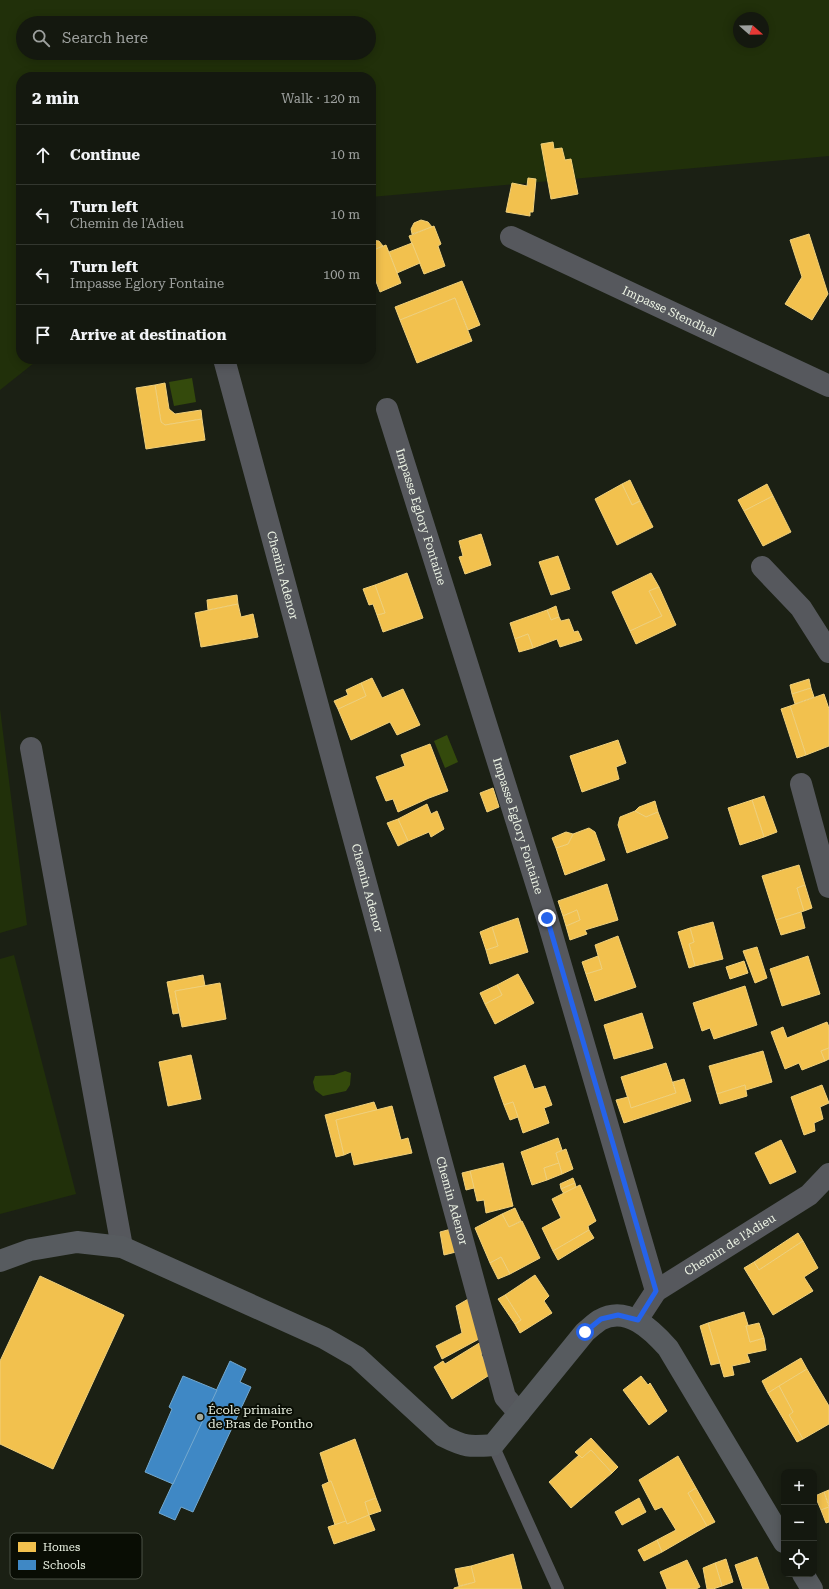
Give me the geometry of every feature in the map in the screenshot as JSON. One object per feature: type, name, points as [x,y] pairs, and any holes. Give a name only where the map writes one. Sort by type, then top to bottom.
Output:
[{"type":"main road","points":[[0,1261],[30,1250],[77,1242],[122,1247],[324,1338],[351,1353],[443,1436],[458,1444],[471,1447],[493,1445],[585,1332],[601,1319],[618,1315],[638,1320],[654,1333],[668,1348],[783,1541]]},
{"type":"main road","points":[[805,1577],[812,1589]]},
{"type":"street","name":"Impasse Stendhal","points":[[511,237],[829,386]]},
{"type":"street","name":"Chemin Adenor","points":[[225,364],[505,1397],[519,1413]]},
{"type":"street","name":"Impasse Eglory Fontaine","points":[[386,409],[547,918],[656,1291]]},
{"type":"street","points":[[762,567],[801,608],[829,652]]},
{"type":"street","points":[[31,748],[122,1247]]},
{"type":"street","points":[[801,784],[829,887]]},
{"type":"street","name":"Chemin de l'Adieu","points":[[638,1320],[656,1291],[810,1195],[829,1174]]},
{"type":"lane","points":[[493,1445],[558,1589]]},
{"type":"shaded area","points":[[0,0],[829,0],[829,156],[376,197],[376,72],[16,72],[16,364],[33,364],[0,390]]},
{"type":"shaded area","points":[[192,378],[196,402],[174,406],[169,382]]},
{"type":"shaded area","points":[[0,709],[27,925],[0,933]]},
{"type":"shaded area","points":[[447,735],[458,762],[445,768],[434,741]]},
{"type":"shaded area","points":[[14,955],[76,1194],[0,1214],[0,959]]},
{"type":"shaded area","points":[[345,1071],[351,1073],[350,1085],[346,1091],[323,1096],[315,1090],[313,1082],[315,1076],[334,1075]]},
{"type":"building: Homes","points":[[553,142],[554,149],[562,148],[565,160],[571,159],[578,194],[551,199],[541,144]]},
{"type":"building: Homes","points":[[528,178],[536,179],[533,212],[530,212],[530,216],[506,212],[512,183],[527,186]]},
{"type":"building: Homes","points":[[421,220],[428,222],[432,227],[412,234],[411,229],[414,223]]},
{"type":"building: Homes","points":[[434,226],[441,244],[438,246],[445,266],[424,274],[409,236]]},
{"type":"building: Homes","points":[[809,234],[828,294],[812,320],[785,304],[802,277],[790,240]]},
{"type":"building: Homes","points":[[376,241],[379,241],[383,246],[376,249]]},
{"type":"building: Homes","points":[[412,243],[420,263],[397,273],[389,252]]},
{"type":"building: Homes","points":[[386,245],[401,283],[380,292],[376,282],[376,249]]},
{"type":"building: Homes","points":[[462,281],[480,325],[468,330],[455,298],[400,320],[395,307]]},
{"type":"building: Homes","points":[[455,298],[472,341],[417,363],[400,320]]},
{"type":"building: Homes","points":[[165,383],[169,409],[175,414],[201,410],[202,419],[165,425],[161,422],[155,385]]},
{"type":"building: Homes","points":[[155,385],[161,422],[165,425],[202,419],[205,440],[146,449],[136,388]]},
{"type":"building: Homes","points":[[630,480],[640,501],[632,505],[622,484]]},
{"type":"building: Homes","points":[[622,484],[632,505],[640,501],[653,527],[617,545],[595,499]]},
{"type":"building: Homes","points":[[767,484],[773,496],[744,511],[738,500]]},
{"type":"building: Homes","points":[[773,496],[791,532],[763,546],[744,511]]},
{"type":"building: Homes","points":[[481,534],[491,565],[465,574],[459,557],[463,556],[459,541]]},
{"type":"building: Homes","points":[[558,556],[570,589],[551,595],[539,562]]},
{"type":"building: Homes","points":[[407,573],[423,618],[383,632],[377,615],[385,613],[375,585]]},
{"type":"building: Homes","points":[[651,573],[659,587],[649,591],[662,616],[630,631],[612,592]]},
{"type":"building: Homes","points":[[375,585],[385,613],[377,615],[373,604],[369,605],[363,589]]},
{"type":"building: Homes","points":[[659,587],[676,625],[636,644],[630,631],[662,616],[649,591]]},
{"type":"building: Homes","points":[[237,595],[238,604],[208,610],[207,600]]},
{"type":"building: Homes","points":[[238,604],[241,617],[253,614],[258,637],[201,647],[195,613]]},
{"type":"building: Homes","points":[[556,606],[559,617],[551,620],[547,610]]},
{"type":"building: Homes","points":[[547,610],[551,620],[559,617],[561,621],[569,619],[574,632],[578,631],[582,640],[560,647],[557,639],[533,648],[528,634],[515,639],[510,623]]},
{"type":"building: Homes","points":[[528,634],[533,648],[519,652],[515,639]]},
{"type":"building: Homes","points":[[372,678],[382,698],[403,689],[420,725],[397,735],[390,722],[351,740],[338,709],[366,696],[361,683]]},
{"type":"building: Homes","points":[[809,679],[811,688],[792,694],[790,685]]},
{"type":"building: Homes","points":[[361,683],[366,696],[338,709],[334,701],[348,695],[346,690]]},
{"type":"building: Homes","points":[[811,688],[814,697],[795,704],[792,694]]},
{"type":"building: Homes","points":[[824,694],[829,709],[829,746],[806,755],[790,706]]},
{"type":"building: Homes","points":[[790,706],[806,755],[797,758],[781,709]]},
{"type":"building: Homes","points":[[618,740],[626,763],[616,767],[619,779],[582,792],[570,756]]},
{"type":"building: Homes","points":[[430,744],[448,791],[398,812],[393,799],[386,801],[376,777],[405,766],[401,755]]},
{"type":"building: Homes","points":[[493,788],[499,807],[487,812],[480,793]]},
{"type":"building: Homes","points":[[764,796],[777,832],[764,837],[752,800]]},
{"type":"building: Homes","points":[[752,800],[764,837],[740,845],[728,808]]},
{"type":"building: Homes","points":[[655,801],[658,812],[646,817],[635,811],[639,807]]},
{"type":"building: Homes","points":[[427,804],[431,814],[437,811],[444,829],[431,837],[429,832],[408,841],[398,819]]},
{"type":"building: Homes","points":[[635,811],[646,817],[658,812],[668,838],[627,853],[618,825],[620,817]]},
{"type":"building: Homes","points":[[398,819],[408,841],[398,846],[387,823]]},
{"type":"building: Homes","points":[[589,828],[595,832],[605,860],[565,875],[556,848],[568,844],[573,834]]},
{"type":"building: Homes","points":[[566,832],[573,834],[568,844],[556,848],[552,838]]},
{"type":"building: Homes","points":[[799,865],[805,885],[797,888],[804,911],[776,920],[762,876]]},
{"type":"building: Homes","points":[[607,884],[618,920],[585,930],[587,934],[570,940],[566,926],[580,920],[577,910],[563,916],[558,901]]},
{"type":"building: Homes","points":[[805,885],[812,908],[804,911],[797,888]]},
{"type":"building: Homes","points":[[577,910],[580,920],[566,926],[563,916]]},
{"type":"building: Homes","points":[[801,912],[805,928],[781,935],[776,920]]},
{"type":"building: Homes","points":[[518,918],[528,952],[490,964],[486,950],[498,946],[492,927]]},
{"type":"building: Homes","points":[[713,922],[723,959],[695,966],[689,944],[694,942],[690,928]]},
{"type":"building: Homes","points":[[492,927],[498,946],[486,950],[480,932]]},
{"type":"building: Homes","points":[[690,928],[694,942],[689,944],[695,966],[689,968],[678,932]]},
{"type":"building: Homes","points":[[618,936],[636,987],[595,1001],[586,974],[602,969],[595,945]]},
{"type":"building: Homes","points":[[757,947],[767,978],[755,983],[743,951]]},
{"type":"building: Homes","points":[[598,956],[602,969],[586,974],[582,962]]},
{"type":"building: Homes","points":[[808,956],[820,994],[782,1006],[770,969]]},
{"type":"building: Homes","points":[[744,961],[748,973],[730,979],[726,967]]},
{"type":"building: Homes","points":[[518,974],[534,1003],[495,1024],[485,1004],[502,995],[497,985]]},
{"type":"building: Homes","points":[[203,975],[205,986],[175,991],[179,1013],[173,1014],[167,982]]},
{"type":"building: Homes","points":[[220,983],[226,1019],[182,1027],[175,991]]},
{"type":"building: Homes","points":[[497,985],[502,995],[485,1004],[480,993]]},
{"type":"building: Homes","points":[[745,986],[757,1025],[714,1039],[710,1028],[702,1031],[693,1003]]},
{"type":"building: Homes","points":[[642,1013],[653,1048],[614,1059],[604,1025]]},
{"type":"building: Homes","points":[[827,1022],[829,1027],[829,1048],[821,1051],[825,1061],[802,1070],[799,1063],[785,1069],[771,1032],[783,1027],[787,1038]]},
{"type":"building: Homes","points":[[829,1048],[829,1059],[825,1061],[821,1051]]},
{"type":"building: Homes","points":[[763,1051],[772,1082],[746,1090],[745,1085],[717,1094],[709,1066]]},
{"type":"building: Homes","points":[[191,1055],[201,1099],[168,1106],[159,1062]]},
{"type":"building: Homes","points":[[666,1063],[676,1093],[631,1108],[621,1077]]},
{"type":"building: Homes","points":[[525,1065],[534,1089],[545,1086],[552,1105],[544,1108],[549,1123],[523,1133],[513,1102],[504,1105],[494,1077]]},
{"type":"building: Homes","points":[[684,1079],[691,1101],[624,1123],[616,1100],[628,1097],[631,1108],[676,1093],[673,1082]]},
{"type":"building: Homes","points":[[745,1085],[747,1096],[720,1104],[717,1094]]},
{"type":"building: Homes","points":[[822,1085],[829,1103],[820,1107],[823,1119],[814,1123],[815,1131],[804,1135],[791,1097]]},
{"type":"building: Homes","points":[[374,1102],[377,1110],[336,1120],[344,1155],[336,1157],[325,1115]]},
{"type":"building: Homes","points":[[513,1102],[518,1117],[510,1120],[504,1105]]},
{"type":"building: Homes","points":[[392,1106],[401,1140],[408,1138],[412,1153],[354,1165],[351,1152],[344,1155],[336,1120]]},
{"type":"building: Homes","points":[[558,1138],[562,1150],[556,1153],[559,1163],[544,1168],[547,1180],[532,1185],[521,1152]]},
{"type":"building: Homes","points":[[781,1140],[796,1172],[770,1184],[755,1153]]},
{"type":"building: Homes","points":[[566,1149],[573,1169],[562,1174],[556,1153]]},
{"type":"building: Homes","points":[[503,1163],[513,1206],[486,1213],[484,1200],[477,1201],[470,1171]]},
{"type":"building: Homes","points":[[559,1163],[562,1174],[547,1180],[544,1168]]},
{"type":"building: Homes","points":[[470,1171],[474,1188],[466,1190],[462,1173]]},
{"type":"building: Homes","points":[[573,1178],[575,1183],[561,1189],[560,1184]]},
{"type":"building: Homes","points":[[575,1183],[576,1187],[564,1194],[561,1189]]},
{"type":"building: Homes","points":[[580,1185],[596,1221],[588,1226],[589,1230],[553,1251],[542,1228],[561,1218],[552,1199]]},
{"type":"building: Homes","points":[[515,1208],[521,1221],[509,1227],[502,1214]]},
{"type":"building: Homes","points":[[502,1214],[509,1227],[522,1221],[540,1258],[510,1274],[501,1257],[490,1263],[475,1228]]},
{"type":"building: Homes","points":[[459,1227],[464,1250],[444,1255],[440,1232]]},
{"type":"building: Homes","points":[[589,1230],[594,1238],[558,1260],[553,1251]]},
{"type":"building: Homes","points":[[798,1233],[803,1241],[759,1270],[754,1262]]},
{"type":"building: Homes","points":[[803,1241],[818,1268],[804,1277],[813,1291],[773,1315],[744,1268],[754,1262],[759,1270]]},
{"type":"building: Homes","points":[[501,1257],[510,1274],[498,1279],[490,1263]]},
{"type":"building: Homes","points":[[535,1275],[549,1296],[544,1301],[552,1313],[520,1333],[515,1324],[521,1320],[505,1295]]},
{"type":"building: Homes","points":[[40,1276],[124,1315],[53,1469],[0,1444],[0,1361]]},
{"type":"building: Homes","points":[[505,1295],[521,1320],[515,1324],[498,1299]]},
{"type":"building: Homes","points":[[470,1298],[479,1339],[442,1359],[436,1346],[462,1333],[456,1306]]},
{"type":"building: Homes","points":[[744,1312],[748,1325],[746,1326],[750,1342],[764,1338],[766,1350],[747,1354],[750,1362],[732,1366],[734,1375],[724,1377],[708,1323]]},
{"type":"building: Homes","points":[[708,1323],[720,1363],[711,1365],[700,1326]]},
{"type":"building: Homes","points":[[759,1323],[764,1338],[750,1342],[746,1326]]},
{"type":"building: Homes","points":[[481,1342],[486,1352],[481,1354],[491,1374],[452,1399],[434,1367],[443,1361],[445,1364]]},
{"type":"building: Homes","points":[[801,1358],[807,1369],[768,1393],[762,1381]]},
{"type":"building: Homes","points":[[807,1369],[829,1406],[829,1424],[803,1439],[789,1415],[793,1412],[779,1386]]},
{"type":"building: Homes","points":[[641,1376],[648,1385],[650,1383],[667,1411],[649,1425],[623,1390]]},
{"type":"building: Homes","points":[[779,1386],[793,1412],[789,1415],[803,1439],[797,1442],[768,1393]]},
{"type":"building: Homes","points":[[591,1438],[618,1467],[612,1473],[591,1450],[582,1458],[575,1452]]},
{"type":"building: Homes","points":[[355,1439],[376,1498],[365,1502],[369,1515],[347,1524],[331,1481],[329,1482],[320,1453]]},
{"type":"building: Homes","points":[[591,1450],[612,1473],[571,1508],[549,1482],[579,1455],[582,1458]]},
{"type":"building: Homes","points":[[678,1456],[696,1488],[688,1493],[707,1526],[662,1552],[657,1540],[676,1530],[662,1507],[655,1510],[639,1480]]},
{"type":"building: Homes","points":[[331,1481],[346,1521],[335,1525],[322,1485]]},
{"type":"building: Homes","points":[[696,1488],[715,1522],[707,1526],[688,1493]]},
{"type":"building: Homes","points":[[829,1490],[829,1505],[824,1492]]},
{"type":"building: Homes","points":[[824,1492],[829,1507],[821,1510],[817,1501],[817,1495]]},
{"type":"building: Homes","points":[[376,1498],[381,1511],[369,1515],[365,1502]]},
{"type":"building: Homes","points":[[639,1498],[646,1512],[622,1525],[615,1512]]},
{"type":"building: Homes","points":[[829,1507],[829,1522],[826,1523],[821,1510]]},
{"type":"building: Homes","points":[[369,1515],[375,1530],[334,1544],[328,1527],[346,1521],[347,1524]]},
{"type":"building: Homes","points":[[657,1540],[662,1552],[644,1561],[638,1550]]},
{"type":"building: Homes","points":[[513,1554],[522,1589],[454,1589],[475,1582],[471,1566]]},
{"type":"building: Homes","points":[[757,1557],[769,1589],[743,1589],[735,1565]]},
{"type":"building: Homes","points":[[726,1559],[733,1582],[722,1586],[715,1563]]},
{"type":"building: Homes","points":[[687,1560],[700,1587],[696,1589],[667,1589],[660,1572]]},
{"type":"building: Homes","points":[[715,1563],[722,1586],[707,1589],[703,1568]]},
{"type":"building: Homes","points":[[471,1566],[475,1582],[459,1586],[455,1569]]},
{"type":"building: Schools","points":[[230,1361],[246,1369],[240,1382],[251,1387],[193,1512],[181,1507],[175,1520],[159,1513]]},
{"type":"building: Schools","points":[[183,1376],[217,1390],[173,1484],[145,1472],[172,1409],[169,1407]]},
{"type":"place","name":"École primaire de Bras de Pontho","points":[[200,1417]]},
{"type":"route","points":[[547,918],[656,1291],[638,1320],[618,1315],[601,1319],[585,1332]]}]
